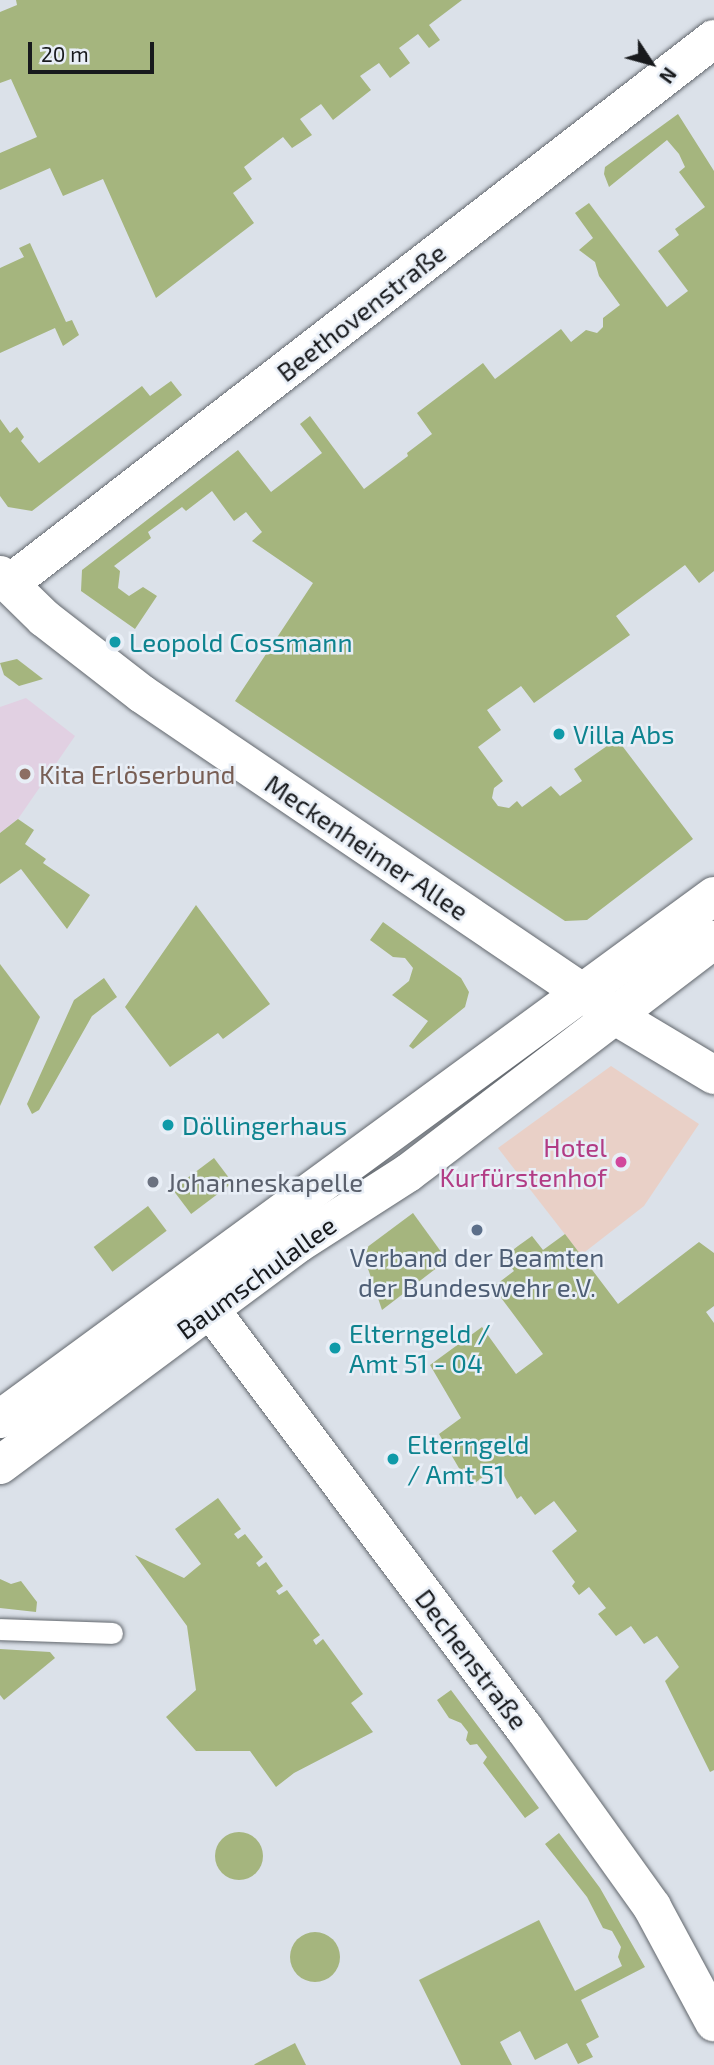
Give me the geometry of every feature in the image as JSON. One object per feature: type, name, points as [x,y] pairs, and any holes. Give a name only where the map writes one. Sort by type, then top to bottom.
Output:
[{"type":"street","name":"Beethovenstraße","points":[[4,580],[714,39]]},
{"type":"street","name":"Meckenheimer Allee","points":[[4,580],[44,618],[140,692],[617,1017],[714,1075]]},
{"type":"street","name":"Baumschulallee","points":[[0,1465],[200,1294],[582,992],[714,896]]},
{"type":"street","name":"Baumschulallee","points":[[0,1419],[200,1294],[299,1243],[408,1173],[617,1017],[714,940]]},
{"type":"street","name":"Dechenstraße","points":[[200,1294],[500,1695],[652,1907],[714,2022]]},
{"type":"lane","points":[[0,1629],[112,1633]]},
{"type":"shaded area","name":"Kita Erlöserbund","points":[[26,698],[75,736],[18,819],[0,833],[0,707]]},
{"type":"shaded area","points":[[611,1066],[699,1124],[644,1206],[581,1255],[498,1148]]},
{"type":"green space","points":[[16,0],[462,0],[429,25],[440,40],[429,48],[418,34],[399,48],[410,63],[390,78],[379,63],[360,76],[371,90],[333,120],[321,104],[300,119],[312,135],[292,148],[283,137],[244,167],[252,179],[233,193],[254,223],[156,298],[103,179],[63,196],[50,168],[0,190],[0,153],[37,137],[11,79],[0,83],[0,12],[17,5]]},
{"type":"green space","points":[[678,114],[714,171],[714,571],[699,583],[685,565],[616,616],[630,635],[534,703],[521,686],[487,710],[501,730],[478,747],[503,781],[494,788],[492,798],[498,806],[509,808],[517,801],[522,807],[551,786],[560,796],[582,781],[574,769],[617,739],[693,839],[587,920],[565,921],[235,701],[313,583],[252,541],[262,532],[246,512],[234,521],[212,491],[186,511],[182,507],[148,532],[151,538],[114,566],[120,571],[118,588],[129,596],[143,587],[157,596],[135,629],[81,591],[82,570],[238,450],[271,492],[322,453],[300,424],[310,416],[364,489],[432,434],[417,413],[483,363],[495,379],[561,329],[571,342],[586,330],[597,333],[603,327],[603,318],[620,305],[599,276],[595,262],[579,250],[593,238],[575,213],[589,203],[667,307],[688,291],[658,251],[679,235],[675,229],[705,207],[679,172],[685,167],[679,154],[667,140],[609,187],[604,174],[605,167]]},
{"type":"green space","points":[[30,243],[66,322],[72,320],[79,335],[63,346],[55,328],[0,353],[0,268],[24,257],[19,248]]},
{"type":"green space","points":[[171,381],[182,395],[32,511],[8,507],[0,496],[0,419],[10,433],[17,427],[24,437],[21,441],[39,463],[142,386],[150,396]]},
{"type":"green space","points":[[17,659],[43,679],[19,686],[4,675],[0,663]]},
{"type":"green space","points":[[18,819],[34,830],[25,844],[46,859],[43,863],[90,895],[67,929],[21,869],[0,884],[0,833]]},
{"type":"green space","points":[[196,905],[270,1004],[223,1039],[218,1033],[170,1067],[125,1007]]},
{"type":"green space","points":[[383,922],[461,978],[469,992],[465,1007],[413,1049],[409,1046],[428,1021],[392,995],[409,981],[413,968],[405,958],[393,957],[370,940]]},
{"type":"green space","points":[[0,964],[40,1017],[0,1106]]},
{"type":"green space","points":[[104,978],[117,997],[92,1016],[39,1110],[32,1114],[27,1104],[74,1000]]},
{"type":"green space","points":[[214,1158],[233,1183],[191,1214],[172,1189]]},
{"type":"green space","points":[[148,1206],[167,1231],[112,1272],[94,1247]]},
{"type":"green space","points":[[413,1213],[447,1260],[382,1310],[362,1251]]},
{"type":"green space","points":[[565,1234],[618,1304],[699,1242],[714,1253],[714,1306],[706,1312],[714,1323],[714,1770],[710,1772],[665,1681],[679,1667],[657,1636],[644,1644],[631,1626],[616,1636],[598,1614],[606,1608],[589,1587],[579,1595],[572,1586],[575,1582],[552,1551],[577,1531],[554,1501],[535,1515],[521,1496],[517,1499],[498,1465],[470,1487],[439,1434],[461,1418],[430,1365],[482,1327],[516,1374],[543,1354],[493,1287],[514,1271],[504,1257],[518,1246],[532,1236],[543,1250]]},
{"type":"green space","points":[[218,1498],[241,1529],[234,1534],[238,1539],[245,1534],[263,1557],[256,1563],[259,1567],[266,1562],[283,1586],[276,1591],[279,1595],[287,1590],[320,1635],[313,1640],[316,1645],[323,1639],[363,1694],[351,1703],[373,1732],[294,1773],[276,1787],[250,1751],[196,1751],[166,1717],[196,1690],[187,1626],[135,1555],[184,1578],[201,1564],[175,1529]]},
{"type":"green space","points":[[0,1579],[11,1584],[21,1581],[37,1602],[36,1612],[0,1608]]},
{"type":"green space","points":[[0,1649],[50,1652],[55,1658],[4,1700],[0,1695]]},
{"type":"green space","points":[[451,1690],[539,1808],[525,1818],[483,1763],[487,1757],[477,1744],[470,1745],[466,1740],[468,1732],[461,1723],[449,1718],[437,1700]]},
{"type":"green space","points":[[239,1832],[248,1833],[256,1839],[262,1847],[262,1865],[256,1873],[248,1879],[239,1880],[230,1879],[222,1873],[216,1865],[215,1856],[216,1847],[222,1839],[230,1833]]},
{"type":"green space","points":[[559,1833],[600,1888],[645,1967],[581,2000],[599,2037],[586,2044],[593,2057],[578,2064],[567,2043],[535,2060],[520,2031],[500,2042],[512,2065],[461,2065],[419,1980],[539,1920],[575,1991],[622,1966],[618,1957],[621,1947],[612,1931],[603,1928],[587,1897],[545,1844]]},
{"type":"green space","points":[[315,1932],[332,1940],[340,1957],[332,1974],[315,1982],[298,1974],[290,1957],[298,1940]]},
{"type":"green space","points":[[295,2043],[306,2065],[254,2065],[255,2064]]},
{"type":"place","name":"Leopold Cossmann","points":[[115,642]]},
{"type":"place","name":"Villa Abs","points":[[559,734]]},
{"type":"place","name":"Kita Erlöserbund","points":[[25,774]]},
{"type":"place","name":"Döllingerhaus","points":[[168,1125]]},
{"type":"place","name":"Hotel Kurfürstenhof","points":[[621,1162]]},
{"type":"place","name":"Johanneskapelle","points":[[153,1182]]},
{"type":"place","name":"Verband der Beamten der Bundeswehr e.V.","points":[[477,1230]]},
{"type":"place","name":"Elterngeld / Amt 51 - 04","points":[[335,1348]]},
{"type":"place","name":"Elterngeld / Amt 51","points":[[393,1459]]}]
